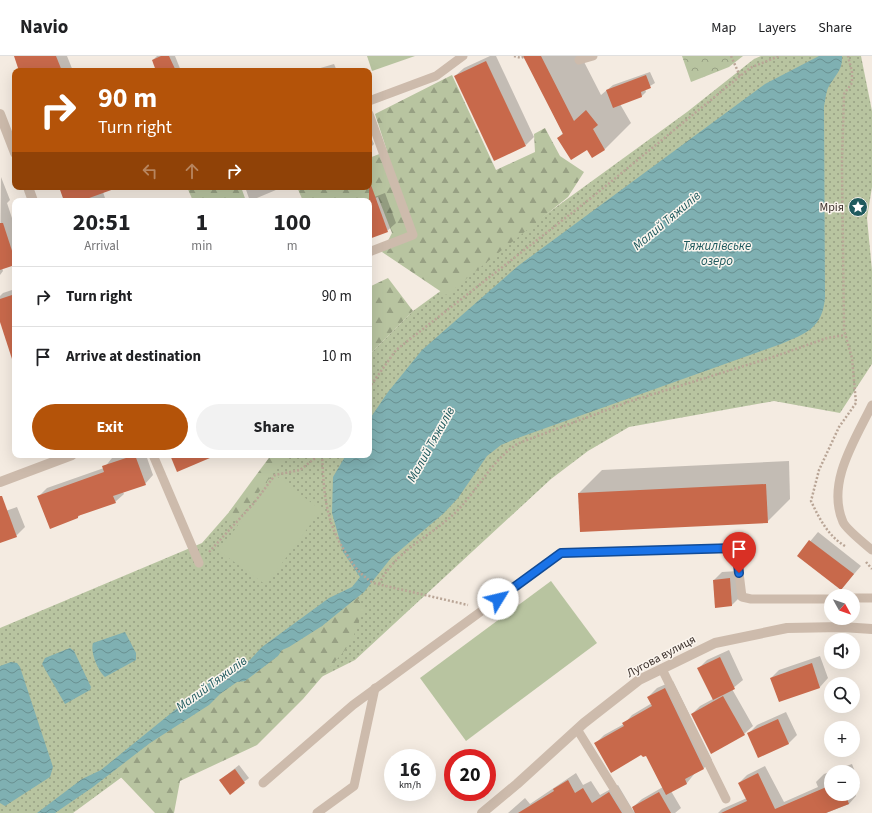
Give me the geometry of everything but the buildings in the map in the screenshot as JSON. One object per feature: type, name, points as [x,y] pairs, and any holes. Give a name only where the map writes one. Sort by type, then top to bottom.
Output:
[{"type":"street","points":[[0,114],[12,145]]},
{"type":"street","points":[[0,482],[64,458]]},
{"type":"street","name":"Лугова вулиця","points":[[482,813],[517,784],[577,729],[639,680],[715,643],[787,628],[842,627],[872,629]]},
{"type":"lane","points":[[372,100],[436,76],[463,56]]},
{"type":"lane","points":[[579,60],[593,56]]},
{"type":"lane","points":[[372,122],[413,235],[372,251]]},
{"type":"lane","points":[[872,405],[846,459],[837,493],[844,524],[872,550]]},
{"type":"lane","points":[[154,458],[199,563]]},
{"type":"lane","points":[[264,783],[353,705],[561,553],[736,548],[742,597],[750,599],[824,599]]},
{"type":"lane","points":[[860,598],[872,598]]},
{"type":"lane","points":[[662,669],[726,799]]},
{"type":"lane","points":[[317,813],[354,786],[376,688]]},
{"type":"lane","points":[[577,729],[629,813]]},
{"type":"path","points":[[514,56],[521,58],[525,56]]},
{"type":"path","points":[[732,56],[740,76]]},
{"type":"path","points":[[372,384],[396,350],[591,198],[750,68],[779,56]]},
{"type":"path","points":[[848,56],[852,72],[852,83],[844,94],[842,163],[845,335],[852,358],[856,403],[839,427],[822,463],[811,500],[821,522],[837,542],[850,549]]},
{"type":"path","points":[[379,584],[384,574],[399,556],[454,514],[500,458],[509,449],[519,443],[628,402],[776,356],[827,338],[845,335]]},
{"type":"path","points":[[199,563],[254,502],[275,475],[300,470],[316,458]]},
{"type":"path","points":[[320,458],[325,500],[331,527],[360,575],[373,583],[485,609]]},
{"type":"path","points":[[861,558],[872,568]]},
{"type":"green space","points":[[367,56],[415,56],[372,71]]},
{"type":"green space","points":[[682,56],[743,56],[729,67],[691,82]]},
{"type":"green space","points":[[761,56],[861,56],[872,111],[872,187],[867,218],[872,270],[872,364],[840,413],[774,401],[629,427],[588,451],[551,479],[355,660],[122,777],[73,813],[0,813],[0,628],[202,543],[276,458],[372,458],[372,352],[413,311],[687,112],[754,59]]},
{"type":"green space","points":[[452,75],[496,170],[535,152],[534,134],[545,128],[560,156],[584,172],[568,197],[446,295],[382,252],[392,233],[378,197],[372,199],[302,198],[298,190],[372,190],[372,157],[387,151],[375,114]]},
{"type":"green space","points":[[188,190],[242,190],[245,198],[192,198]]},
{"type":"green space","points":[[388,278],[413,311],[372,352],[372,286]]},
{"type":"green space","points":[[269,458],[285,458],[238,520],[229,520],[229,512]]},
{"type":"green space","points":[[275,475],[321,510],[266,585],[219,551]]},
{"type":"green space","points":[[551,581],[597,643],[466,741],[420,678]]},
{"type":"green space","points":[[357,598],[364,608],[351,643],[303,699],[257,745],[180,781],[174,813],[155,813],[114,770],[150,743],[209,705],[220,694],[237,682],[245,681],[278,656],[282,650],[322,626]]},
{"type":"water","name":"Тяжилівське озеро","points":[[819,56],[842,56],[840,70],[828,88],[824,107],[825,298],[821,316],[817,323],[806,333],[781,344],[501,445],[487,456],[458,498],[444,513],[391,558],[364,592],[322,626],[282,650],[278,656],[245,681],[237,682],[220,694],[209,705],[150,743],[93,787],[55,813],[37,813],[82,779],[101,770],[207,684],[247,663],[262,647],[329,598],[352,587],[360,577],[343,552],[332,513],[333,477],[344,458],[372,458],[372,416],[388,392],[422,350],[518,266],[765,84]]},
{"type":"water","points":[[125,632],[136,653],[136,660],[105,677],[95,661],[92,647],[93,643]]},
{"type":"water","points":[[70,648],[74,651],[91,687],[90,690],[65,704],[42,664],[45,658]]},
{"type":"water","points":[[11,662],[17,663],[20,667],[53,767],[50,777],[5,806],[0,803],[0,666]]},
{"type":"place","name":"Мрія","points":[[858,207]]},
{"type":"route","points":[[498,599],[561,553],[736,548],[739,573]]},
{"type":"water label","name":"Малий Тяжилів","points":[[666,220]]},
{"type":"water label","name":"Малий Тяжилів","points":[[430,444]]},
{"type":"water label","name":"Малий Тяжилів","points":[[211,683]]}]
